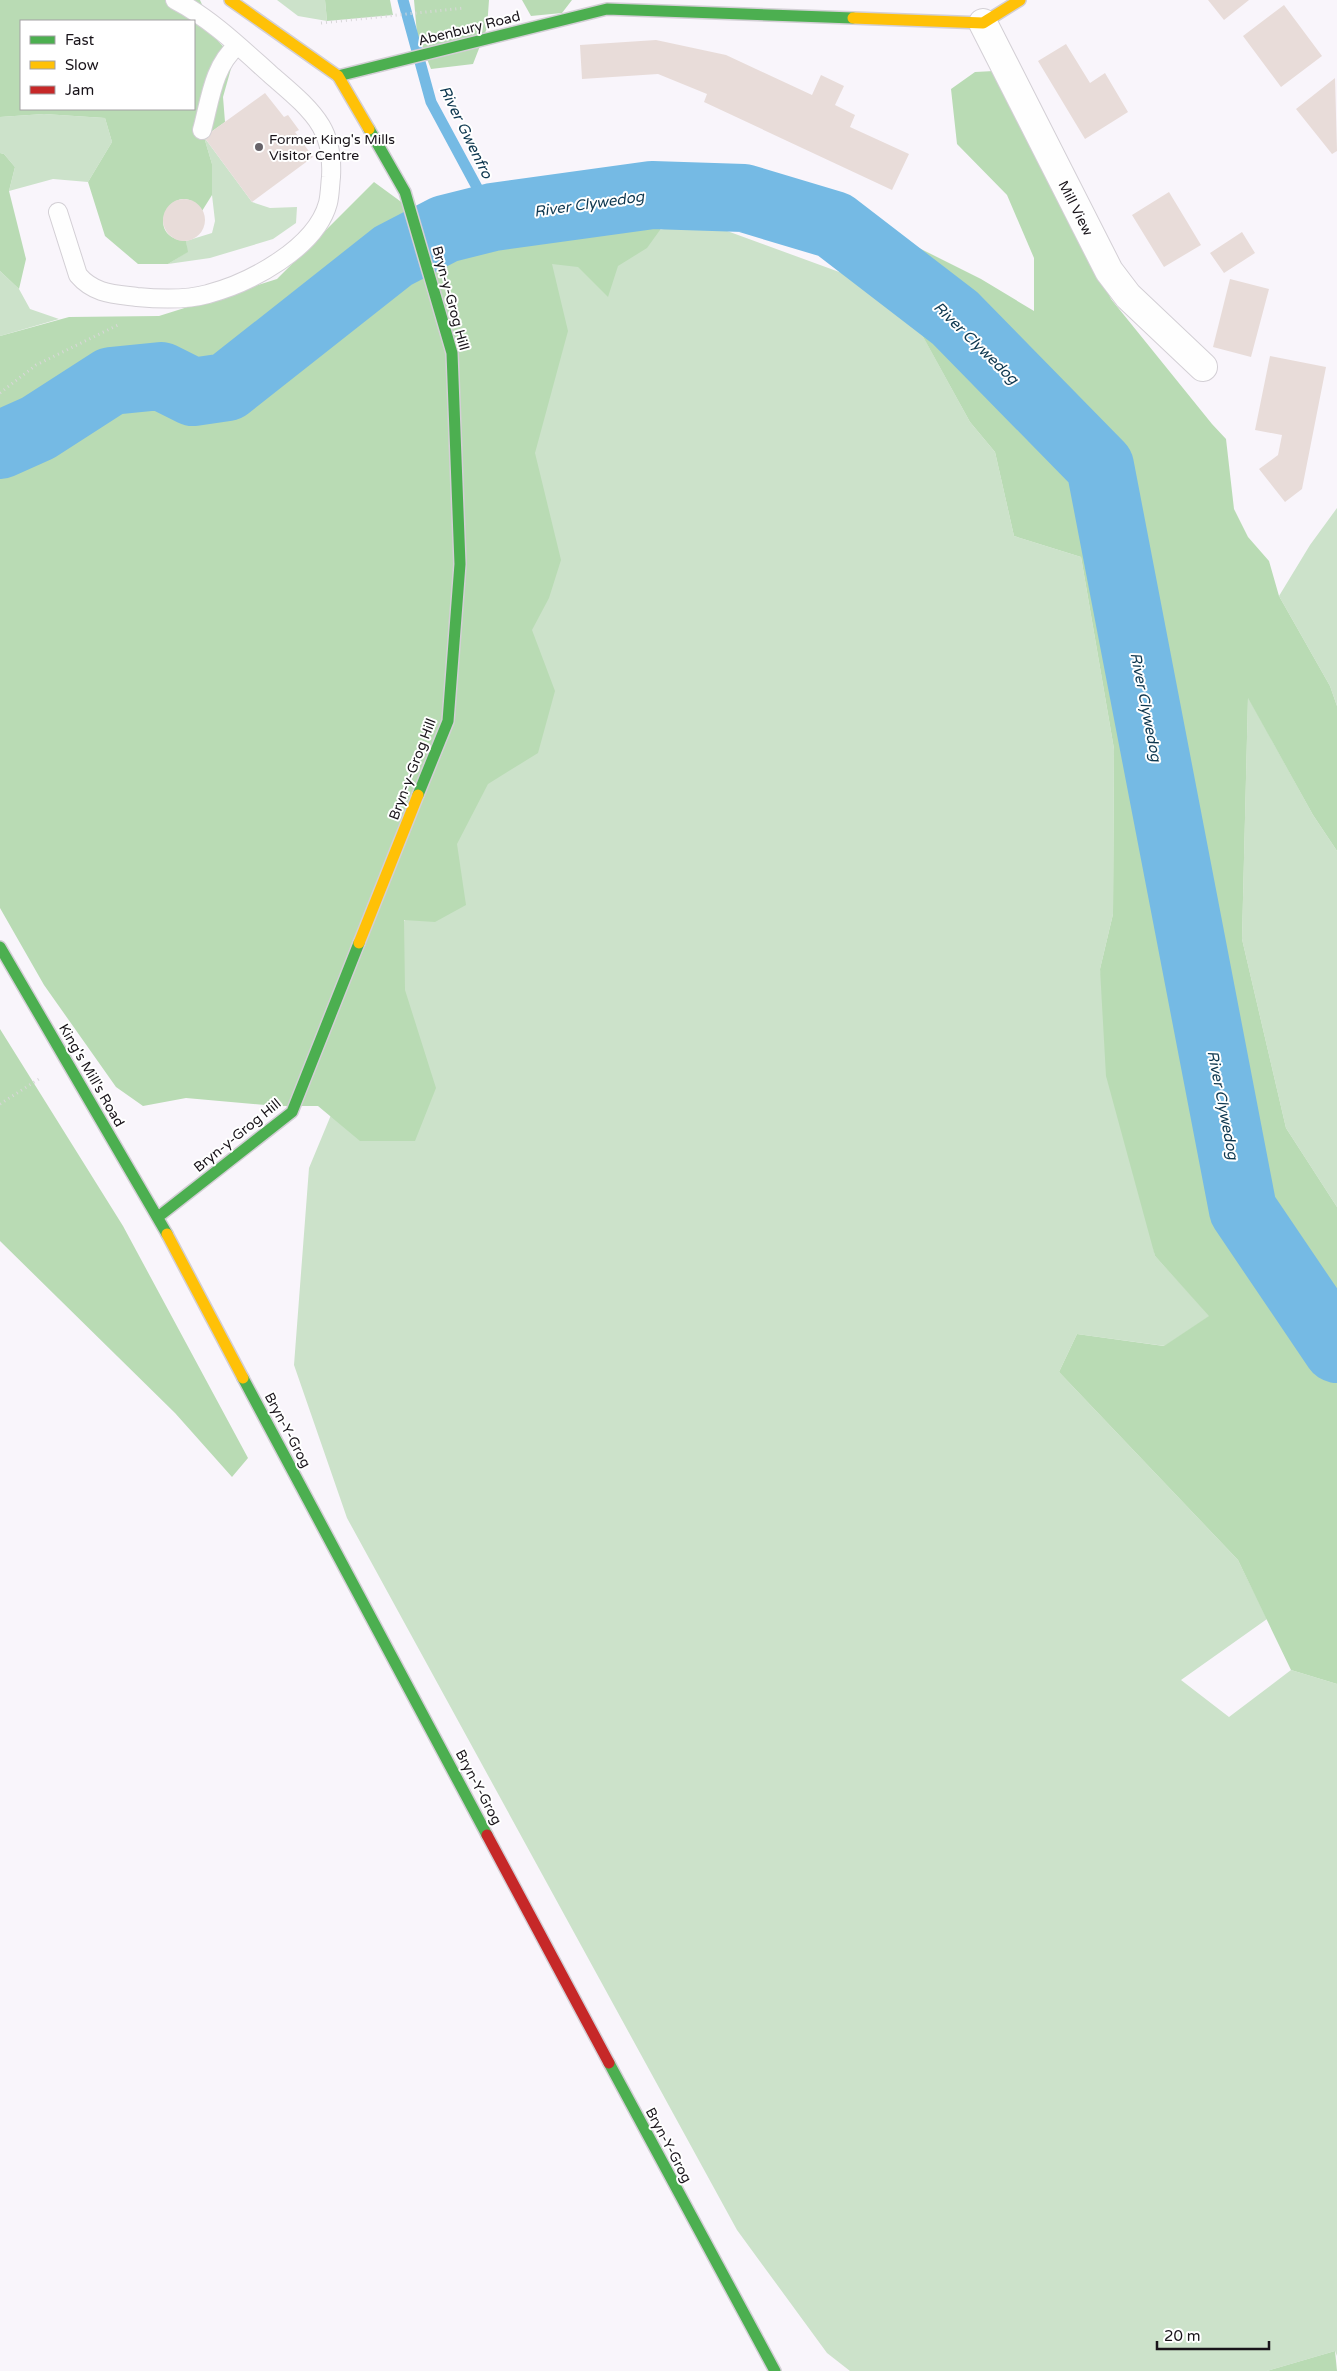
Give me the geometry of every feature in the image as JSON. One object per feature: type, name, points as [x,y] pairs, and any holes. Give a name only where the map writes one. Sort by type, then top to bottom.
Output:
[{"type":"street","points":[[230,0],[338,76]]},
{"type":"street","points":[[983,23],[1020,0]]},
{"type":"street","name":"Abenbury Road","points":[[338,76],[607,9],[983,23]]},
{"type":"street","name":"Mill View","points":[[983,23],[1108,271],[1128,296],[1203,367]]},
{"type":"street","name":"Bryn-y-Grog Hill","points":[[158,1217],[292,1112],[448,721],[460,564],[452,353],[405,192],[338,76]]},
{"type":"street","name":"King's Mill's Road","points":[[0,948],[158,1217]]},
{"type":"street","name":"Bryn-Y-Grog","points":[[158,1217],[775,2371]]},
{"type":"lane","points":[[58,212],[78,275],[84,282],[103,292],[144,298],[207,295],[259,274],[282,260],[315,230],[328,203],[332,155],[320,124],[292,94],[237,46],[192,9],[175,0]]},
{"type":"lane","points":[[202,130],[218,72],[229,53],[237,46]]},
{"type":"path","points":[[324,23],[463,8]]},
{"type":"path","points":[[0,393],[36,365],[123,323]]},
{"type":"path","points":[[0,1104],[33,1083]]},
{"type":"green space","points":[[0,0],[200,0],[218,41],[234,58],[223,97],[225,122],[204,137],[212,164],[212,195],[202,211],[192,201],[182,199],[173,203],[167,210],[163,220],[165,229],[172,237],[186,241],[188,252],[168,264],[138,264],[105,236],[88,182],[112,142],[105,118],[44,114],[0,117]]},
{"type":"green space","points":[[277,0],[325,0],[327,21],[298,16]]},
{"type":"green space","points":[[325,0],[390,0],[393,15],[327,21]]},
{"type":"green space","points":[[414,0],[489,0],[487,28],[473,64],[431,69],[417,34]]},
{"type":"green space","points":[[522,0],[572,0],[562,13],[531,16]]},
{"type":"green space","points":[[994,71],[1083,240],[1111,299],[1226,439],[1234,509],[1248,537],[1269,561],[1279,596],[1330,686],[1337,706],[1337,851],[1313,815],[1248,698],[1242,939],[1286,1128],[1337,1207],[1337,1684],[1291,1670],[1238,1560],[1059,1372],[1077,1334],[1164,1346],[1209,1316],[1155,1256],[1106,1076],[1100,969],[1113,914],[1114,749],[1081,557],[1014,536],[995,452],[970,422],[857,217],[981,279],[1034,311],[1034,258],[1007,195],[957,144],[951,89],[975,72]]},
{"type":"green space","points":[[44,114],[105,118],[112,142],[88,182],[53,179],[9,191],[15,167],[4,154],[0,153],[0,117]]},
{"type":"green space","points":[[204,137],[252,202],[270,208],[297,207],[296,223],[273,239],[210,258],[168,264],[187,252],[186,241],[212,233],[215,221],[212,195],[212,164]]},
{"type":"green space","points":[[0,153],[4,154],[15,167],[9,191],[26,259],[19,289],[0,271]]},
{"type":"green space","points":[[374,182],[430,223],[501,225],[641,201],[665,223],[647,248],[618,266],[608,297],[578,267],[552,264],[568,331],[535,453],[561,560],[549,598],[532,630],[555,691],[538,753],[488,784],[457,844],[466,905],[435,922],[404,920],[405,990],[436,1088],[415,1141],[360,1141],[318,1106],[276,1106],[186,1098],[143,1106],[116,1087],[44,985],[0,908],[0,336],[69,317],[159,316],[277,279]]},
{"type":"green space","points":[[708,224],[842,273],[909,311],[970,422],[995,452],[1014,536],[1081,557],[1114,749],[1113,914],[1100,969],[1155,1256],[1210,1316],[1165,1346],[1077,1334],[1059,1372],[1238,1560],[1267,1619],[1181,1680],[1229,1717],[1291,1670],[1337,1684],[1337,2356],[1335,2351],[1267,2371],[850,2371],[827,2353],[737,2230],[347,1518],[294,1365],[309,1168],[358,1050],[473,729],[499,272],[577,239]]},
{"type":"green space","points":[[0,271],[19,289],[30,309],[59,319],[0,336]]},
{"type":"green space","points":[[1337,508],[1337,706],[1330,686],[1279,596],[1310,545]]},
{"type":"green space","points":[[1248,697],[1313,815],[1337,851],[1337,1207],[1286,1128],[1242,939]]},
{"type":"green space","points":[[0,1029],[123,1226],[248,1458],[232,1477],[175,1413],[0,1241]]},
{"type":"green space","points":[[1335,2351],[1337,2371],[1267,2371]]},
{"type":"building","points":[[1208,0],[1249,0],[1224,20]]},
{"type":"building","points":[[1284,5],[1322,56],[1281,87],[1243,36]]},
{"type":"building","points":[[656,40],[726,55],[812,95],[821,75],[844,86],[835,105],[855,115],[850,127],[909,154],[892,190],[704,102],[707,94],[658,74],[582,79],[580,45]]},
{"type":"building","points":[[1066,44],[1090,83],[1105,73],[1128,112],[1085,139],[1038,61]]},
{"type":"building","points":[[1335,78],[1337,151],[1332,154],[1296,109]]},
{"type":"building","name":"Former King's Mills Visitor Centre","points":[[265,93],[284,117],[288,115],[299,130],[295,132],[313,157],[252,202],[204,137]]},
{"type":"building","points":[[1169,192],[1201,245],[1164,267],[1132,215]]},
{"type":"building","points":[[184,199],[199,205],[205,220],[199,235],[184,241],[169,235],[163,220],[169,205]]},
{"type":"building","points":[[1242,232],[1255,253],[1224,273],[1210,253]]},
{"type":"building","points":[[1230,279],[1269,289],[1251,357],[1213,347]]},
{"type":"building","points":[[1270,356],[1326,367],[1302,489],[1285,502],[1259,469],[1278,455],[1282,435],[1255,430]]},
{"type":"waterway","name":"River Gwenfro","points":[[403,0],[431,102],[493,217]]},
{"type":"waterway","name":"River Clywedog","points":[[0,445],[38,428],[111,381],[161,376],[193,392],[227,387],[393,256],[445,229],[493,217],[652,195],[744,198],[834,225],[955,318],[1100,466],[1243,1210],[1337,1349]]},
{"type":"traffic: fast","points":[[338,76],[607,9],[853,18]]},
{"type":"traffic: fast","points":[[369,129],[405,192],[452,353],[460,564],[448,721],[418,795]]},
{"type":"traffic: fast","points":[[158,1217],[292,1112],[359,943]]},
{"type":"traffic: fast","points":[[0,947],[167,1234]]},
{"type":"traffic: fast","points":[[243,1378],[487,1835]]},
{"type":"traffic: fast","points":[[609,2063],[775,2371]]},
{"type":"traffic: slow","points":[[230,0],[338,76],[369,129]]},
{"type":"traffic: slow","points":[[853,18],[983,23],[1020,0]]},
{"type":"traffic: slow","points":[[359,943],[418,795]]},
{"type":"traffic: slow","points":[[167,1234],[243,1378]]},
{"type":"traffic: jam","points":[[487,1835],[609,2063]]},
{"type":"place","name":"Former King's Mills Visitor Centre","points":[[259,147]]}]
